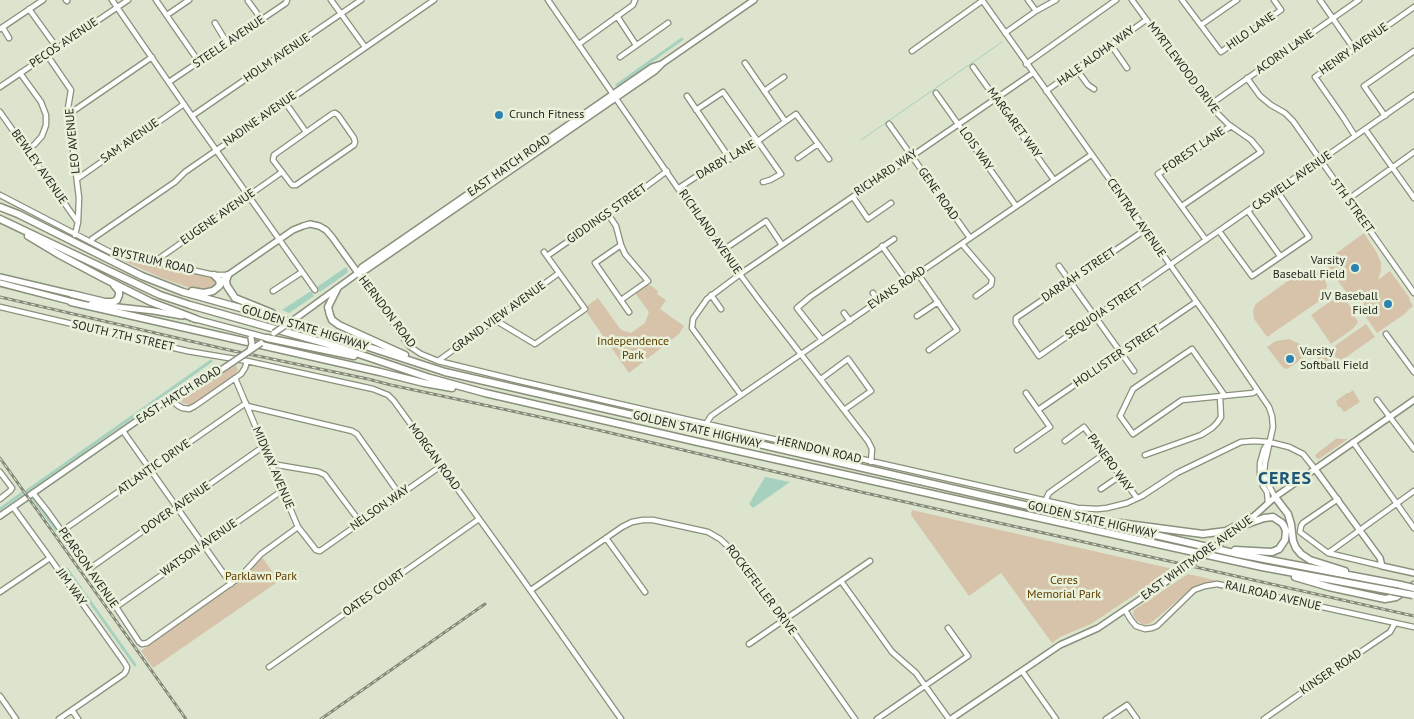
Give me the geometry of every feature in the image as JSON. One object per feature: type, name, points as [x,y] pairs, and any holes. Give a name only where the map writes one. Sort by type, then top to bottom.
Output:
[{"type":"highway","name":"GOLDEN STATE HIGHWAY","points":[[0,205],[158,283],[201,298],[299,320],[426,366],[464,377],[1224,551],[1401,585],[1414,591]]},
{"type":"highway","name":"GOLDEN STATE HIGHWAY","points":[[2,220],[160,296],[335,346],[430,378],[485,393],[1262,567],[1392,591],[1414,591]]},
{"type":"highway","points":[[2,220],[114,285],[119,291],[119,297],[113,302],[105,302],[72,294]]},
{"type":"highway","points":[[214,275],[219,280],[220,285]]},
{"type":"highway","points":[[158,283],[204,293],[213,291],[228,275]]},
{"type":"highway","points":[[228,275],[227,286],[235,298],[299,320]]},
{"type":"highway","points":[[104,279],[151,302],[196,319]]},
{"type":"highway","points":[[337,289],[328,307],[330,316],[335,323],[426,366]]},
{"type":"highway","points":[[71,302],[424,383],[485,393]]},
{"type":"highway","points":[[267,338],[395,366]]},
{"type":"highway","points":[[1275,497],[1288,514],[1293,541],[1301,554],[1310,560],[1370,579]]},
{"type":"highway","points":[[1076,517],[1204,534],[1226,531],[1254,517]]},
{"type":"highway","points":[[1224,551],[1272,552],[1279,549],[1285,540],[1286,531],[1284,526],[1273,517],[1264,518],[1243,526]]},
{"type":"highway","points":[[1262,567],[1329,587],[1385,599],[1414,591]]},
{"type":"main road","name":"EAST HATCH ROAD","points":[[0,516],[171,398],[212,376],[274,333],[299,320],[358,273],[362,267],[615,96],[652,67],[663,63],[754,0]]},
{"type":"main road","name":"HERNDON ROAD","points":[[228,275],[293,230],[310,224],[326,230],[358,273]]},
{"type":"main road","points":[[0,277],[72,294]]},
{"type":"main road","points":[[0,284],[71,302],[154,311],[196,319],[267,338]]},
{"type":"main road","points":[[244,332],[251,338],[250,350]]},
{"type":"main road","name":"EAST WHITMORE AVENUE","points":[[950,719],[1060,645],[1091,632],[1182,571],[1243,526],[1268,502],[1414,400]]},
{"type":"main road","points":[[1315,469],[1380,558],[1382,566],[1414,573]]},
{"type":"street","points":[[9,38],[1,29],[43,0]]},
{"type":"street","points":[[112,0],[316,290]]},
{"type":"street","name":"PECOS AVENUE","points":[[0,86],[128,0]]},
{"type":"street","points":[[156,0],[199,62]]},
{"type":"street","points":[[167,15],[189,0]]},
{"type":"street","name":"STEELE AVENUE","points":[[169,82],[262,20],[286,3],[287,0]]},
{"type":"street","points":[[331,0],[365,47]]},
{"type":"street","name":"HOLM AVENUE","points":[[192,116],[361,0]]},
{"type":"street","name":"NADINE AVENUE","points":[[91,242],[92,239],[175,182],[184,172],[434,0]]},
{"type":"street","name":"RICHLAND AVENUE","points":[[548,0],[685,199],[740,275],[870,445],[872,452],[870,462]]},
{"type":"street","points":[[1028,0],[1036,11]]},
{"type":"street","points":[[1005,33],[1036,11],[1056,0]]},
{"type":"street","points":[[1026,64],[1116,0]]},
{"type":"street","name":"MYRTLEWOOD DRIVE","points":[[1132,0],[1218,114],[1231,126],[1247,136],[1261,152],[1182,206]]},
{"type":"street","points":[[1182,0],[1201,25],[1236,0]]},
{"type":"street","name":"HILO LANE","points":[[1201,25],[1221,52],[1281,10],[1274,0]]},
{"type":"street","points":[[1320,0],[1354,49]]},
{"type":"street","name":"ACORN LANE","points":[[1211,104],[1359,0]]},
{"type":"street","points":[[248,1],[262,20]]},
{"type":"street","points":[[579,44],[633,5],[635,1]]},
{"type":"street","points":[[912,51],[982,1]]},
{"type":"street","name":"CENTRAL AVENUE","points":[[982,1],[1269,407],[1273,427],[1269,442]]},
{"type":"street","name":"HENRY AVENUE","points":[[1355,136],[1315,77],[1414,7]]},
{"type":"street","points":[[30,9],[57,48]]},
{"type":"street","points":[[617,16],[636,45]]},
{"type":"street","name":"HALE ALOHA WAY","points":[[1046,91],[1146,20]]},
{"type":"street","points":[[620,56],[668,23]]},
{"type":"street","points":[[215,24],[227,43]]},
{"type":"street","points":[[1111,45],[1127,68]]},
{"type":"street","points":[[1385,116],[1364,86],[1414,52]]},
{"type":"street","name":"LEO AVENUE","points":[[47,55],[71,90],[68,108],[79,198],[78,222],[75,235]]},
{"type":"street","points":[[69,114],[152,57]]},
{"type":"street","points":[[745,63],[785,122]]},
{"type":"street","name":"MARGARET WAY","points":[[973,67],[1054,180]]},
{"type":"street","points":[[1077,70],[1094,90]]},
{"type":"street","points":[[20,73],[41,102],[46,115],[46,125],[42,136],[27,150]]},
{"type":"street","name":"RICHARD WAY","points":[[741,395],[692,328],[692,319],[711,295],[1032,73]]},
{"type":"street","points":[[764,91],[784,77]]},
{"type":"street","name":"5TH STREET","points":[[1247,78],[1260,96],[1285,113],[1293,122],[1414,293]]},
{"type":"street","points":[[696,110],[723,92],[781,174],[763,182]]},
{"type":"street","name":"LOIS WAY","points":[[936,93],[1016,206]]},
{"type":"street","name":"CASWELL AVENUE","points":[[1170,266],[1414,95]]},
{"type":"street","points":[[686,96],[730,159]]},
{"type":"street","points":[[285,102],[306,132]]},
{"type":"street","name":"SAM AVENUE","points":[[77,179],[184,104]]},
{"type":"street","name":"BEWLEY AVENUE","points":[[0,112],[78,222]]},
{"type":"street","points":[[332,114],[335,114],[338,115],[355,142],[354,145],[296,185],[292,185],[273,157],[306,132],[332,114]]},
{"type":"street","name":"DARBY LANE","points":[[679,188],[718,162],[738,155],[796,114],[818,144]]},
{"type":"street","name":"GENE ROAD","points":[[890,124],[970,238]]},
{"type":"street","name":"FOREST LANE","points":[[1182,206],[1158,174],[1231,126]]},
{"type":"street","points":[[1365,129],[1414,198]]},
{"type":"street","points":[[798,158],[818,144],[829,159]]},
{"type":"street","points":[[1347,200],[1414,152]]},
{"type":"street","name":"EVANS ROAD","points":[[706,424],[711,416],[741,395],[1091,155]]},
{"type":"street","name":"GIDDINGS STREET","points":[[559,273],[545,254],[608,214],[666,171]]},
{"type":"street","name":"EUGENE AVENUE","points":[[154,262],[282,172]]},
{"type":"street","points":[[1219,232],[1252,276],[1309,237],[1277,191]]},
{"type":"street","name":"BYSTRUM ROAD","points":[[0,196],[75,235],[116,253],[214,275],[228,275]]},
{"type":"street","points":[[853,196],[868,219],[891,203]]},
{"type":"street","points":[[1182,206],[1206,240]]},
{"type":"street","points":[[1248,211],[1280,256]]},
{"type":"street","points":[[608,214],[618,230],[621,245],[628,258],[648,281],[621,300]]},
{"type":"street","points":[[723,250],[766,221],[782,245]]},
{"type":"street","name":"DARRAH STREET","points":[[1039,356],[1015,320],[1016,318],[1145,230]]},
{"type":"street","points":[[822,340],[797,308],[894,239]]},
{"type":"street","points":[[962,244],[992,279],[991,285],[976,296]]},
{"type":"street","points":[[621,245],[595,263],[629,312]]},
{"type":"street","points":[[882,246],[907,281]]},
{"type":"street","points":[[1059,266],[1134,371]]},
{"type":"street","name":"SEQUOIA STREET","points":[[1039,356],[1170,266]]},
{"type":"street","points":[[273,291],[302,272]]},
{"type":"street","name":"HERNDON ROAD","points":[[358,273],[409,346],[421,354],[438,361],[870,462],[1078,508],[1097,509],[1119,506],[1137,498],[1182,470],[1241,442],[1269,442],[1283,445],[1299,451],[1315,469]]},
{"type":"street","points":[[495,320],[535,344],[586,309],[559,273]]},
{"type":"street","name":"GRAND VIEW AVENUE","points":[[438,361],[559,273]]},
{"type":"street","points":[[918,274],[957,330],[929,350]]},
{"type":"street","points":[[873,294],[878,301]]},
{"type":"street","points":[[711,295],[721,309]]},
{"type":"street","points":[[917,316],[938,302]]},
{"type":"street","name":"HOLLISTER STREET","points":[[1038,410],[1196,302]]},
{"type":"street","name":"SOUTH 7TH STREET","points":[[0,307],[187,352],[247,361]]},
{"type":"street","points":[[844,313],[850,321]]},
{"type":"street","points":[[1386,334],[1414,372]]},
{"type":"street","points":[[1145,455],[1201,436],[1217,423],[1221,416],[1223,396],[1192,349],[1133,389],[1120,416],[1133,434],[1182,400],[1223,396],[1253,393],[1257,390]]},
{"type":"street","points":[[821,379],[848,360],[871,391],[844,410]]},
{"type":"street","points":[[171,398],[179,406],[192,408],[235,378],[243,371],[247,361]]},
{"type":"street","name":"MORGAN ROAD","points":[[247,361],[383,392],[388,395],[530,590],[620,719]]},
{"type":"street","name":"MIDWAY AVENUE","points":[[235,378],[298,527],[313,547],[320,551]]},
{"type":"street","points":[[1017,450],[1050,427],[1026,393]]},
{"type":"street","points":[[1377,400],[1414,450]]},
{"type":"street","points":[[246,405],[352,431],[357,434],[400,495]]},
{"type":"street","name":"ATLANTIC DRIVE","points":[[62,531],[246,405]]},
{"type":"street","name":"PANERO WAY","points":[[1064,440],[1084,427],[1137,498]]},
{"type":"street","points":[[123,431],[231,584],[260,554],[298,527]]},
{"type":"street","points":[[1269,442],[1264,472],[1275,497]]},
{"type":"street","points":[[1268,502],[1267,492],[1260,475],[1260,464],[1264,449],[1269,442]]},
{"type":"street","points":[[1353,442],[1414,528]]},
{"type":"street","name":"DOVER AVENUE","points":[[89,569],[264,446]]},
{"type":"street","points":[[1045,501],[1049,493],[1104,454]]},
{"type":"street","points":[[272,464],[319,472],[325,475],[360,522]]},
{"type":"street","name":"NELSON WAY","points":[[320,551],[441,466]]},
{"type":"street","points":[[0,472],[12,488],[0,499]]},
{"type":"street","points":[[1101,489],[1120,476]]},
{"type":"street","name":"WATSON AVENUE","points":[[116,607],[283,490]]},
{"type":"street","points":[[1328,553],[1414,492]]},
{"type":"street","name":"PEARSON AVENUE","points":[[33,493],[142,644],[147,643],[231,584]]},
{"type":"street","points":[[1338,499],[1304,522],[1300,529],[1303,535],[1328,553],[1382,566]]},
{"type":"street","name":"JIM WAY","points":[[12,507],[127,667],[124,674],[72,710]]},
{"type":"street","name":"OATES COURT","points":[[269,667],[479,519]]},
{"type":"street","name":"ROCKEFELLER DRIVE","points":[[530,590],[627,524],[649,520],[703,531],[715,536],[732,550],[785,620],[855,719]]},
{"type":"street","points":[[606,538],[645,592]]},
{"type":"street","points":[[0,592],[50,558]]},
{"type":"street","points":[[749,644],[870,561]]},
{"type":"street","points":[[841,581],[892,652],[916,673],[950,719]]},
{"type":"street","name":"RAILROAD AVENUE","points":[[1125,610],[1136,626],[1145,630],[1157,626],[1194,590],[1217,584],[1414,627]]},
{"type":"street","name":"KINSER ROAD","points":[[1264,719],[1390,632],[1395,623]]},
{"type":"street","points":[[877,719],[968,656],[948,628]]},
{"type":"street","points":[[1022,671],[1056,719]]},
{"type":"street","points":[[0,696],[16,719]]},
{"type":"street","points":[[1106,719],[1127,704],[1137,719]]},
{"type":"street","points":[[59,719],[72,710],[78,719]]},
{"type":"green space","points":[[1364,233],[1381,263],[1378,280],[1390,271],[1409,297],[1413,306],[1377,333],[1366,317],[1364,308],[1364,298],[1368,291],[1358,299],[1347,293],[1326,265],[1327,260]]},
{"type":"green space","points":[[127,259],[209,277],[215,280],[217,284],[213,289],[199,291],[162,278],[126,262]]},
{"type":"green space","points":[[1309,270],[1319,272],[1324,277],[1327,285],[1325,295],[1321,300],[1267,337],[1254,319],[1253,311],[1255,305],[1299,273]]},
{"type":"green space","name":"Independence Park","points":[[650,285],[658,291],[657,294],[666,300],[660,309],[684,326],[679,334],[629,373],[587,313],[589,309],[587,306],[598,298],[621,330],[631,333],[645,323],[649,312],[635,293]]},
{"type":"green space","points":[[1341,294],[1356,315],[1358,322],[1354,328],[1331,344],[1311,315]]},
{"type":"green space","points":[[1366,324],[1375,337],[1339,362],[1330,349]]},
{"type":"green space","name":"Varsity Softball Field","points":[[1289,339],[1302,345],[1310,354],[1287,369],[1280,364],[1267,347],[1276,341]]},
{"type":"green space","points":[[1328,350],[1338,364],[1327,371],[1317,358]]},
{"type":"green space","points":[[236,365],[238,370],[232,377],[194,403],[190,405],[182,403],[181,400],[184,397]]},
{"type":"green space","points":[[1353,390],[1360,402],[1344,412],[1338,407],[1336,401]]},
{"type":"green space","points":[[1337,438],[1348,439],[1319,459],[1316,458],[1315,455]]},
{"type":"green space","name":"Ceres Memorial Park","points":[[912,510],[1173,569],[1091,624],[1060,637],[1052,643],[1001,573],[969,596],[911,515]]},
{"type":"green space","name":"Parklawn Park","points":[[262,557],[279,581],[153,668],[141,651],[242,579]]},
{"type":"green space","points":[[1188,574],[1223,582],[1210,582],[1191,589],[1151,623],[1144,625],[1137,621],[1133,615],[1134,610]]},
{"type":"shaded area","points":[[346,267],[347,273],[320,292],[317,287]]},
{"type":"shaded area","points":[[311,291],[314,296],[289,313],[282,310]]},
{"type":"shaded area","points":[[765,477],[790,482],[753,508],[749,504]]},
{"type":"waterway","points":[[617,85],[682,39]]},
{"type":"waterway","points":[[861,140],[1002,42]]},
{"type":"waterway","points":[[27,491],[211,361]]},
{"type":"waterway","points":[[0,509],[24,492]]},
{"type":"waterway","points":[[33,498],[73,553],[73,556]]},
{"type":"waterway","points":[[67,569],[135,665]]},
{"type":"railway","points":[[0,297],[229,350],[577,425],[861,492],[1414,616]]},
{"type":"railway","points":[[0,458],[186,719]]},
{"type":"railway","points":[[321,719],[485,604]]},
{"type":"place","name":"Crunch Fitness","points":[[499,115]]},
{"type":"place","name":"Varsity Baseball Field","points":[[1355,268]]},
{"type":"place","name":"JV Baseball Field","points":[[1388,304]]},
{"type":"place","name":"Varsity Softball Field","points":[[1290,359]]},
{"type":"district","name":"CERES","points":[[1285,479]]}]
